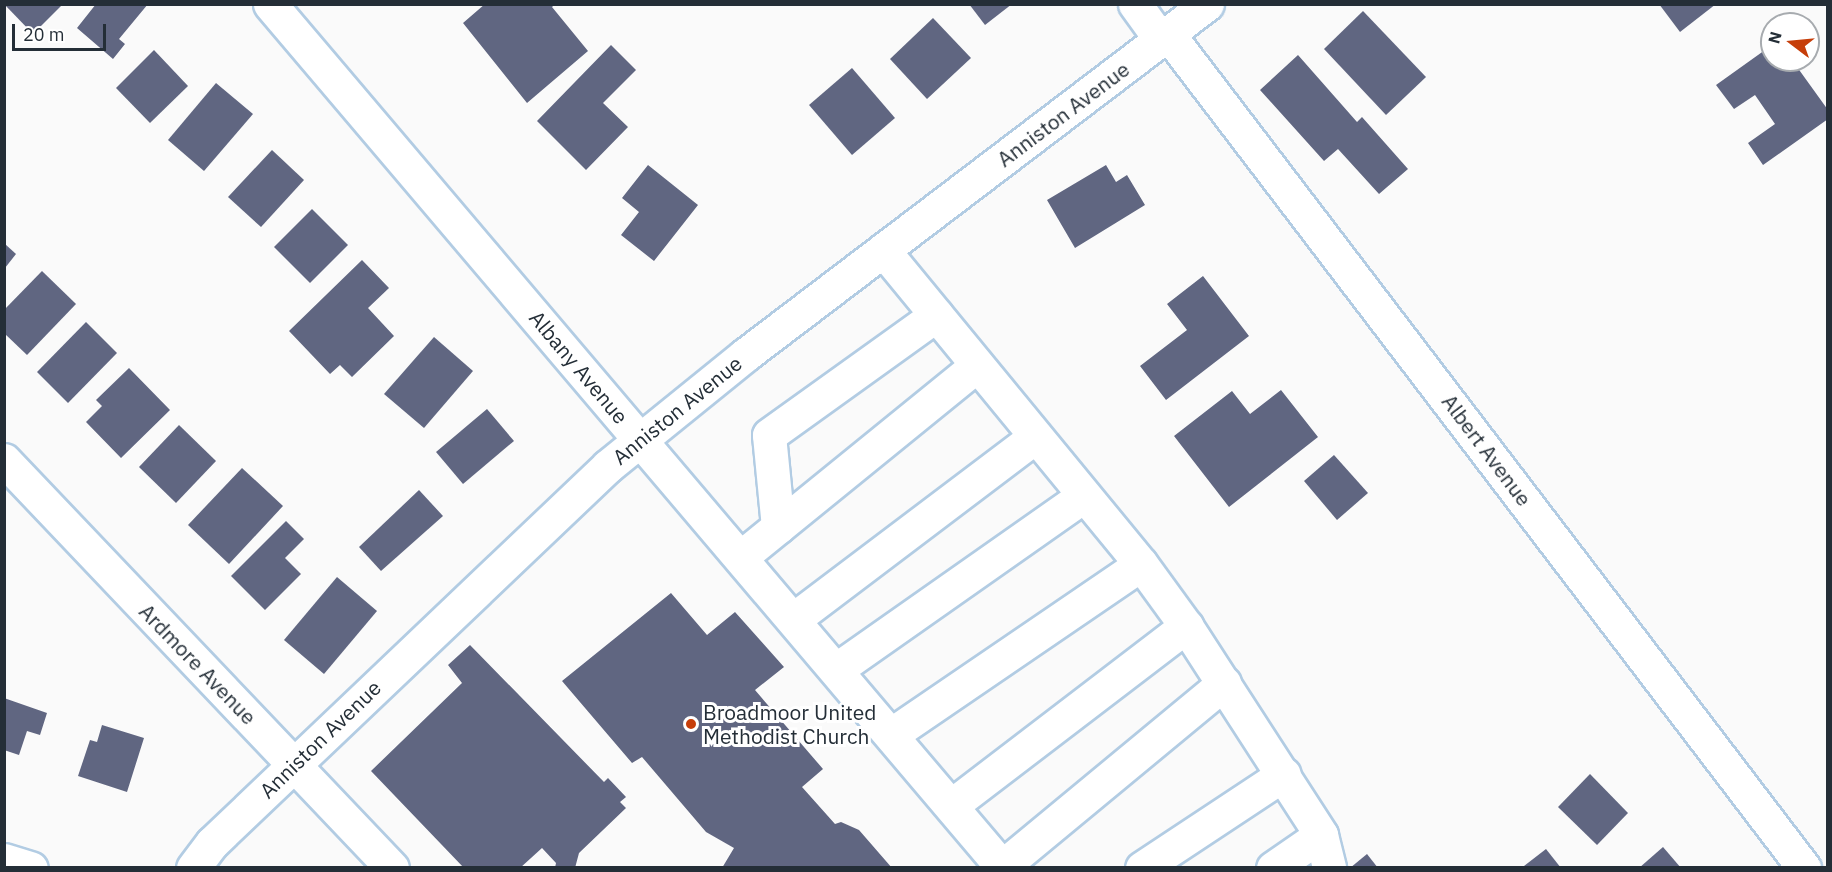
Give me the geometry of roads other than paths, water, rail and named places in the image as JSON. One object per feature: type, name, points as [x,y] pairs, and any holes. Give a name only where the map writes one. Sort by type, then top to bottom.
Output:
[{"type":"street","name":"Albany Avenue","points":[[270,4],[1003,867]]},
{"type":"street","name":"Albert Avenue","points":[[1135,4],[1164,37],[1804,867]]},
{"type":"street","name":"Anniston Avenue","points":[[193,867],[212,843],[608,466],[884,250],[1207,4]]},
{"type":"street","points":[[884,250],[1083,496],[1141,564],[1186,626],[1284,774],[1321,835],[1329,867]]},
{"type":"street","points":[[778,527],[769,435],[936,315]]},
{"type":"street","points":[[741,557],[977,365]]},
{"type":"street","points":[[794,619],[1035,437]]},
{"type":"street","name":"Ardmore Avenue","points":[[4,460],[392,867]]},
{"type":"street","points":[[837,669],[1083,496]]},
{"type":"street","points":[[892,734],[1141,564]]},
{"type":"street","points":[[952,805],[1186,626]]},
{"type":"street","points":[[1003,867],[1224,683]]},
{"type":"street","points":[[1142,867],[1284,774]]},
{"type":"street","points":[[1273,867],[1321,835]]},
{"type":"street","points":[[4,860],[31,867]]},
{"type":"place","name":"Broadmoor United Methodist Church","points":[[691,724]]}]
